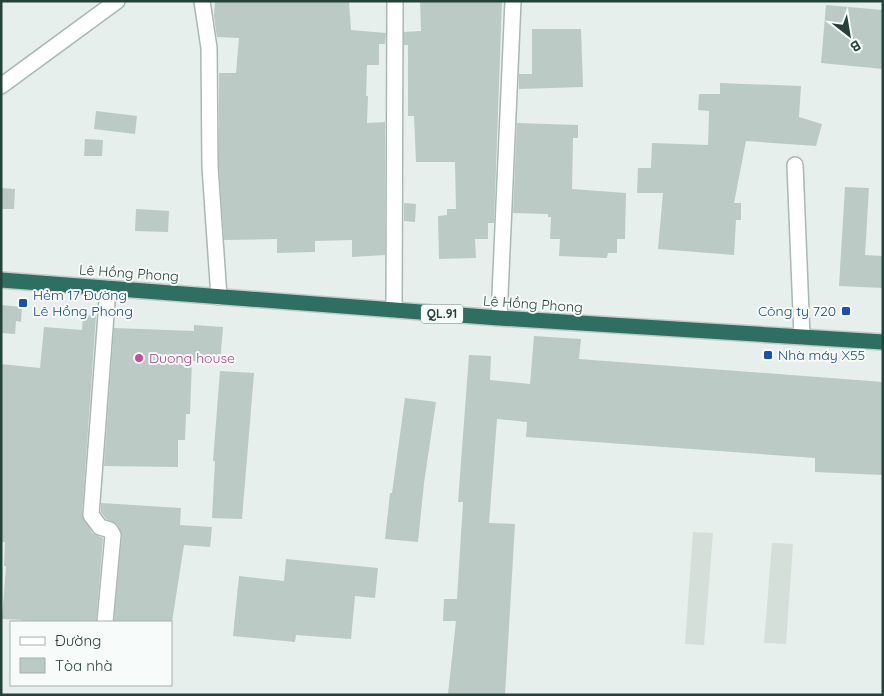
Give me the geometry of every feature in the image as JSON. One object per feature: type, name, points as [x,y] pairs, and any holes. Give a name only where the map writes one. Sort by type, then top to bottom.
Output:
[{"type":"highway","name":"Lê Hồng Phong","points":[[1,280],[499,318],[883,342]]},
{"type":"street","points":[[1,86],[118,1]]},
{"type":"street","points":[[202,1],[209,48],[210,167],[219,297]]},
{"type":"street","points":[[394,310],[395,1]]},
{"type":"street","points":[[499,318],[513,1]]},
{"type":"street","points":[[795,165],[802,337]]},
{"type":"street","points":[[105,621],[113,535],[110,530],[100,528],[92,515],[108,288]]},
{"type":"shaded area","points":[[693,532],[713,533],[704,645],[685,644]]},
{"type":"shaded area","points":[[772,543],[793,544],[786,644],[764,643]]},
{"type":"building","points":[[215,1],[349,1],[351,30],[386,33],[385,44],[379,44],[379,65],[367,65],[366,96],[368,96],[367,123],[385,122],[385,255],[352,257],[352,240],[315,241],[315,252],[277,253],[277,239],[224,240],[219,167],[219,73],[236,73],[239,38],[217,37],[214,16]]},
{"type":"building","points":[[420,1],[502,1],[494,223],[488,223],[488,239],[475,239],[476,258],[439,259],[438,216],[447,215],[447,209],[456,209],[455,162],[416,162],[414,116],[408,116],[408,45],[404,45],[404,32],[421,31]]},
{"type":"building","points":[[826,5],[883,10],[883,69],[821,63]]},
{"type":"building","points":[[532,29],[581,29],[583,87],[519,89],[519,74],[532,74]]},
{"type":"building","points":[[720,83],[801,86],[799,117],[822,124],[816,146],[746,141],[734,203],[741,203],[741,220],[736,220],[734,255],[658,249],[663,193],[637,193],[638,168],[651,168],[652,143],[708,145],[709,111],[698,110],[699,94],[720,94]]},
{"type":"building","points":[[96,111],[137,116],[135,134],[94,129]]},
{"type":"building","points":[[517,123],[578,125],[578,138],[573,138],[572,189],[626,193],[625,239],[617,239],[617,253],[608,253],[607,258],[559,256],[560,239],[550,239],[551,217],[548,217],[548,214],[513,213]]},
{"type":"building","points":[[85,139],[103,140],[102,156],[84,156]]},
{"type":"building","points":[[845,187],[869,188],[865,255],[883,256],[883,288],[839,286]]},
{"type":"building","points":[[1,188],[15,189],[14,209],[1,209]]},
{"type":"building","points":[[404,203],[416,204],[415,222],[404,221]]},
{"type":"building","points":[[136,209],[169,211],[168,232],[135,231]]},
{"type":"building","points":[[1,305],[22,307],[21,322],[16,321],[15,334],[1,333]]},
{"type":"building","points":[[83,315],[96,316],[82,514],[92,533],[103,538],[96,621],[22,621],[2,619],[6,566],[4,566],[5,542],[1,542],[1,364],[40,368],[44,327],[82,330]]},
{"type":"building","points":[[194,325],[223,327],[220,363],[192,361],[190,414],[186,414],[185,440],[178,440],[178,467],[104,466],[114,328],[194,331]]},
{"type":"building","points":[[534,336],[581,339],[579,359],[883,382],[883,475],[815,472],[815,458],[526,437],[527,422],[497,419],[489,523],[515,524],[505,695],[448,694],[456,621],[443,621],[444,599],[457,599],[463,502],[458,502],[469,355],[491,356],[490,380],[530,384]]},
{"type":"building","points":[[220,371],[254,373],[242,519],[212,518],[215,461],[213,461]]},
{"type":"building","points":[[405,398],[436,402],[424,483],[418,542],[385,539],[390,493],[392,493]]},
{"type":"building","points":[[101,503],[181,508],[180,525],[212,527],[210,547],[184,545],[172,622],[114,621],[122,535],[118,525],[106,519],[101,512]]},
{"type":"building","points":[[286,559],[378,568],[375,598],[355,596],[351,639],[296,635],[295,642],[233,636],[239,576],[284,581]]},
{"type":"place","name":"Hẻm 17 Đường Lê Hồng Phong","points":[[23,303]]},
{"type":"place","name":"Công ty 720","points":[[846,311]]},
{"type":"place","name":"Nhà máy X55","points":[[768,355]]},
{"type":"place","name":"Duong house","points":[[139,358]]}]
